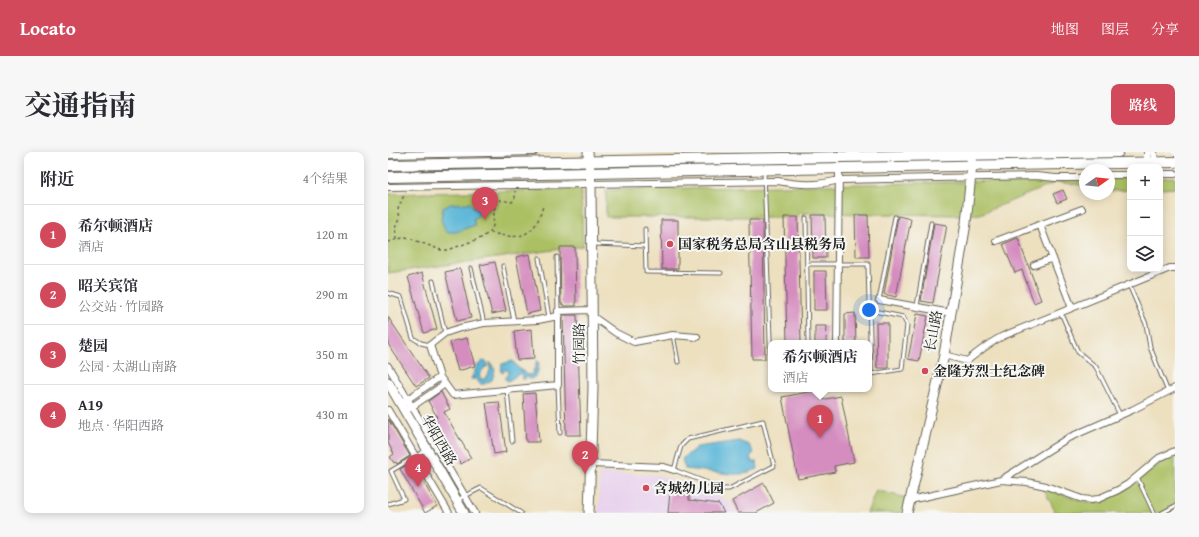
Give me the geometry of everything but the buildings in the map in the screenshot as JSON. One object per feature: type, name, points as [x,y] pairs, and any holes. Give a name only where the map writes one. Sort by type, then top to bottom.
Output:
[{"type":"main road","points":[[388,165],[588,157],[1118,152]]},
{"type":"main road","points":[[388,177],[591,179],[695,172],[764,176],[839,168],[1175,162]]},
{"type":"street","points":[[388,155],[416,153],[534,152]]},
{"type":"street","points":[[1147,152],[1151,163]]},
{"type":"street","points":[[1151,163],[1154,152]]},
{"type":"street","points":[[416,153],[417,177]]},
{"type":"street","name":"长山路","points":[[907,513],[944,355],[966,223],[972,165],[971,153]]},
{"type":"street","points":[[694,156],[695,172]]},
{"type":"street","name":"竹园路","points":[[588,157],[591,179],[593,388],[589,513]]},
{"type":"street","points":[[837,340],[839,168]]},
{"type":"street","points":[[1163,174],[1175,174]]},
{"type":"street","points":[[1115,175],[1127,175]]},
{"type":"street","points":[[388,187],[591,179],[764,176],[798,184],[823,184],[839,180],[971,177],[1036,176],[1079,178]]},
{"type":"street","points":[[996,241],[1082,209]]},
{"type":"street","points":[[1040,225],[1072,308]]},
{"type":"street","points":[[1034,265],[1053,258]]},
{"type":"street","points":[[944,355],[967,361],[991,342],[1170,268],[1175,268]]},
{"type":"street","points":[[879,300],[951,313]]},
{"type":"street","points":[[558,313],[558,385],[453,395],[440,377],[430,345],[445,333],[484,323],[538,320],[550,318],[558,313],[592,313],[616,333],[634,342],[673,335],[697,337]]},
{"type":"street","points":[[388,366],[407,405],[461,498],[475,513]]},
{"type":"street","points":[[407,405],[440,377]]},
{"type":"street","name":"华阳西路","points":[[388,382],[407,405],[427,449],[461,498],[464,513]]},
{"type":"street","points":[[407,405],[445,384]]},
{"type":"street","points":[[1001,480],[1068,438],[1175,388]]},
{"type":"street","points":[[388,410],[449,513]]},
{"type":"street","points":[[910,500],[1001,480],[1033,483],[1082,499],[1091,500],[1118,490],[1137,477],[1159,458],[1175,451]]},
{"type":"street","points":[[591,464],[664,467],[674,470]]},
{"type":"lane","points":[[764,176],[770,340]]},
{"type":"lane","points":[[806,218],[808,340]]},
{"type":"lane","points":[[879,300],[894,218]]},
{"type":"lane","points":[[917,306],[931,223]]},
{"type":"lane","points":[[645,229],[646,272],[721,273]]},
{"type":"lane","points":[[592,244],[645,246]]},
{"type":"lane","points":[[557,257],[558,313]]},
{"type":"lane","points":[[539,258],[550,318]]},
{"type":"lane","points":[[807,264],[868,264],[869,340]]},
{"type":"lane","points":[[503,266],[514,321]]},
{"type":"lane","points":[[471,268],[484,323]]},
{"type":"lane","points":[[433,281],[445,333]]},
{"type":"lane","points":[[1129,285],[1146,324],[1150,347],[1168,392]]},
{"type":"lane","points":[[388,293],[401,297],[413,338],[421,343],[430,345]]},
{"type":"lane","points":[[869,310],[903,317],[907,325],[902,369],[872,374]]},
{"type":"lane","points":[[1061,313],[1078,352],[1096,367],[1120,415]]},
{"type":"lane","points":[[673,335],[678,362]]},
{"type":"lane","points":[[558,385],[560,433]]},
{"type":"lane","points":[[507,390],[512,441]]},
{"type":"lane","points":[[763,421],[774,466],[729,489],[674,470],[681,446],[688,439],[763,421]]},
{"type":"lane","points":[[388,504],[404,499],[391,471],[427,449]]},
{"type":"lane","points":[[1137,477],[1154,513]]},
{"type":"lane","points":[[461,498],[481,488],[521,513]]},
{"type":"lane","points":[[1162,513],[1175,506]]},
{"type":"path","points":[[388,242],[406,237],[441,250],[448,250],[481,238],[490,232],[494,221],[495,202],[499,200],[512,202],[515,198],[515,191]]},
{"type":"path","points":[[397,239],[396,227],[400,218],[398,209],[405,193]]},
{"type":"path","points":[[490,232],[510,238],[530,232],[539,219],[543,206]]},
{"type":"shaded area","name":"含城幼儿园","points":[[600,473],[658,475],[728,500],[736,513],[598,513]]},
{"type":"green space","points":[[1175,177],[1175,188],[1163,189],[1163,178]]},
{"type":"green space","points":[[1127,178],[1127,190],[1115,191],[1115,179]]},
{"type":"green space","points":[[1079,179],[1079,185],[1057,182],[980,214],[958,215],[798,213],[798,217],[606,217],[606,190]]},
{"type":"green space","points":[[581,189],[583,246],[388,273],[388,194]]},
{"type":"green space","points":[[1175,454],[1175,513],[1056,513],[1043,488],[1082,501],[1097,503],[1122,492]]},
{"type":"green space","points":[[876,490],[906,498],[901,513],[867,513]]},
{"type":"water","points":[[470,203],[474,208],[481,203],[484,205],[483,212],[473,219],[475,225],[456,232],[446,232],[441,219],[443,208],[451,204]]},
{"type":"water","points":[[537,360],[539,362],[537,375],[531,379],[526,377],[524,380],[522,379],[522,373],[508,381],[505,379],[509,372],[505,369],[503,373],[501,372],[502,364],[513,361],[526,375],[534,374],[533,370],[535,369]]},
{"type":"water","points":[[483,361],[487,362],[488,366],[484,368],[479,375],[481,379],[485,379],[490,371],[490,362],[495,370],[492,380],[484,384],[480,384],[476,379],[471,379],[477,366]]},
{"type":"water","points":[[739,441],[749,445],[754,453],[750,457],[752,462],[757,462],[758,469],[744,474],[731,474],[685,469],[682,459],[697,447]]},
{"type":"place","name":"楚园","points":[[485,220]]},
{"type":"place","name":"国家税务总局含山县税务局","points":[[670,244]]},
{"type":"place","name":"金隆芳烈士纪念碑","points":[[925,371]]},
{"type":"place","name":"希尔顿酒店","points":[[820,438]]},
{"type":"place","name":"昭关宾馆","points":[[585,474]]},
{"type":"place","name":"A19","points":[[418,487]]},
{"type":"place","name":"含城幼儿园","points":[[646,488]]}]
